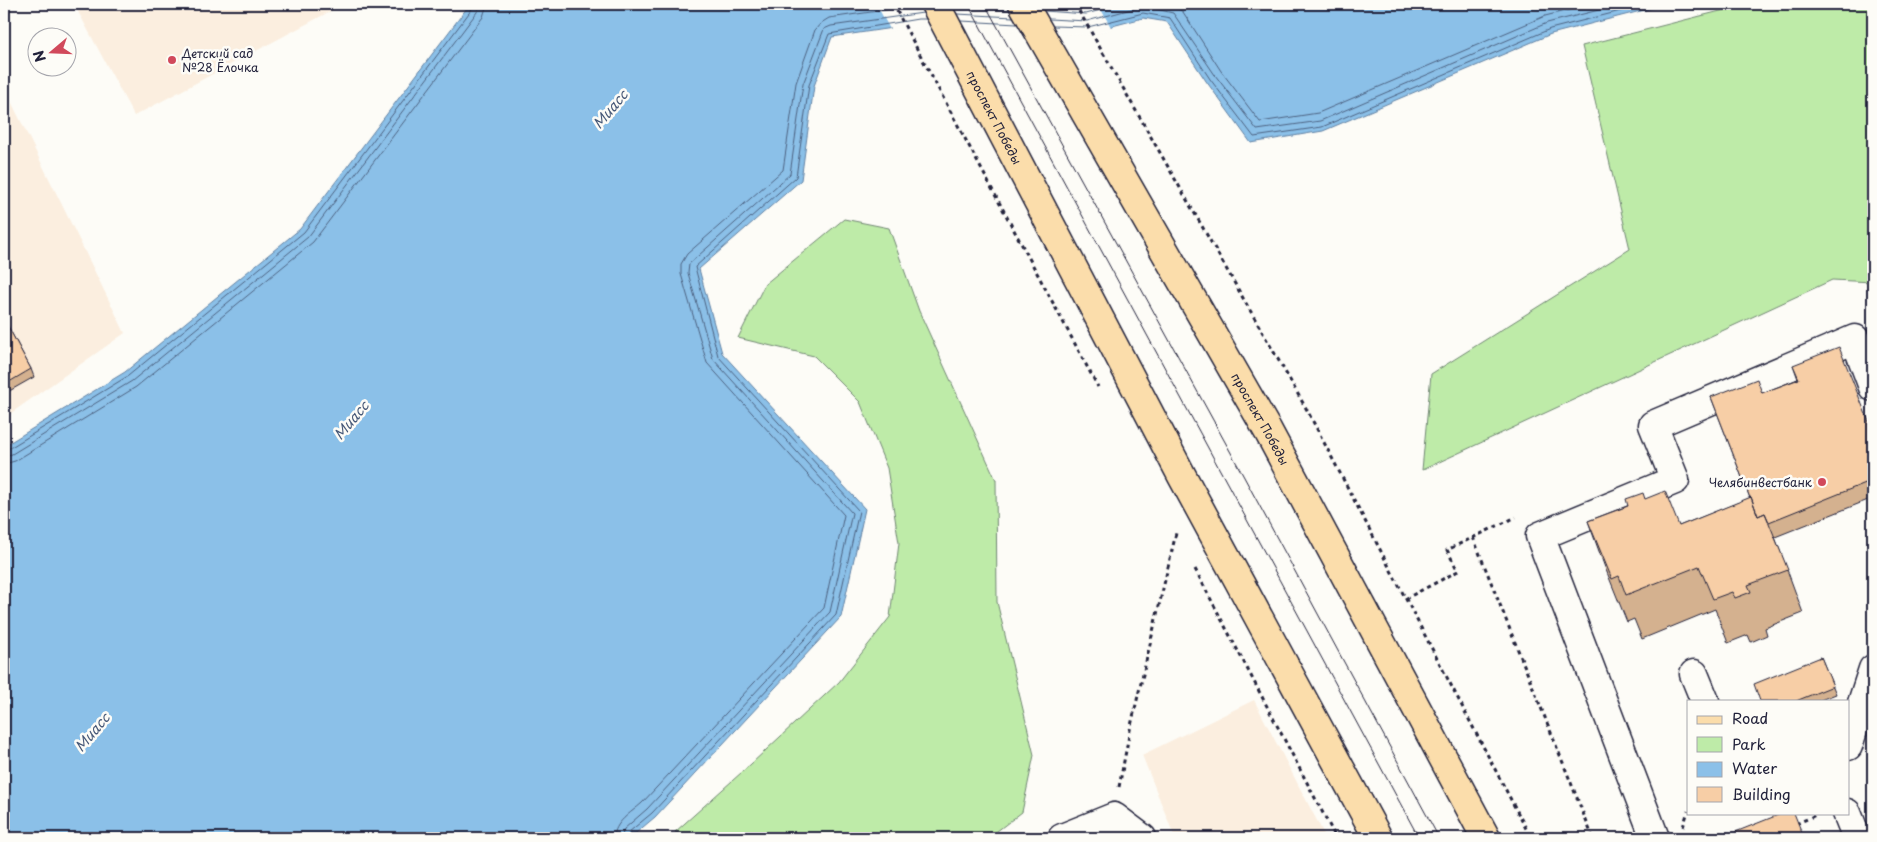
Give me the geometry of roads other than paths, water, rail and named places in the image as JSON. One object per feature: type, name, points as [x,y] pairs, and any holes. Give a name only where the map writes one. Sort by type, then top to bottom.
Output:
[{"type":"main road","name":"проспект Победы","points":[[935,4],[1182,476],[1378,838]]},
{"type":"main road","name":"проспект Победы","points":[[1023,4],[1268,431],[1486,838]]},
{"type":"lane","points":[[1655,838],[1540,536],[1675,480],[1653,425],[1855,339],[1873,387]]},
{"type":"lane","points":[[1850,740],[1873,669]]},
{"type":"lane","points":[[1694,674],[1705,700]]},
{"type":"lane","points":[[1846,814],[1857,838]]},
{"type":"lane","points":[[1062,838],[1114,817],[1142,838]]},
{"type":"water","name":"Миасс","points":[[470,4],[1668,4],[1551,34],[1323,131],[1251,143],[1206,81],[1167,22],[1143,18],[1089,32],[919,24],[832,37],[814,86],[801,180],[699,269],[722,353],[865,509],[841,617],[655,817],[630,838],[4,838],[4,446],[125,372],[300,229]]},
{"type":"tram line","points":[[968,4],[1419,838]]},
{"type":"tram line","points":[[985,4],[1439,838]]},
{"type":"place","name":"Детский сад №28 Ёлочка","points":[[172,60]]},
{"type":"place","name":"Челябинвестбанк","points":[[1822,482]]}]
